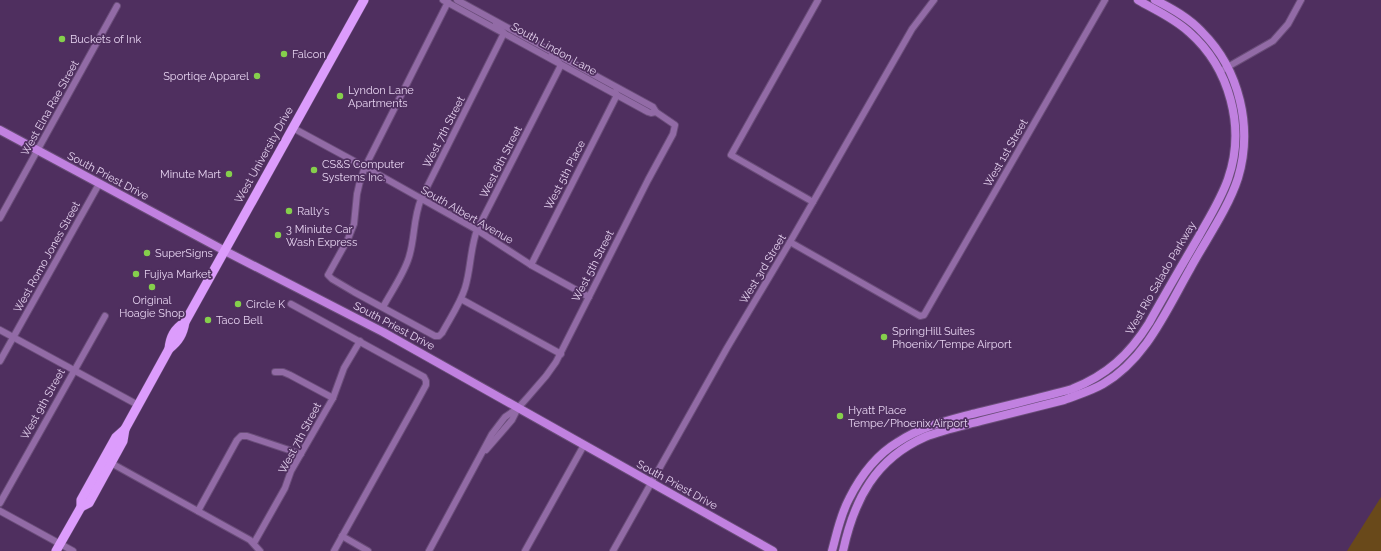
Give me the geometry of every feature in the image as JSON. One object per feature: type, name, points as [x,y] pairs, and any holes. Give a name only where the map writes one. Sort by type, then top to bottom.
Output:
[{"type":"main road","name":"West University Drive","points":[[81,507],[88,503],[111,463],[123,441],[125,429],[138,405],[169,349],[178,342],[184,332],[185,322],[364,0]]},
{"type":"main road","name":"West Rio Salado Parkway","points":[[843,551],[855,508],[866,487],[881,468],[901,451],[924,438],[943,431],[1064,400],[1092,385],[1115,365],[1137,342],[1218,202],[1225,187],[1233,158],[1235,124],[1229,94],[1220,71],[1204,46],[1189,32],[1171,18],[1138,0]]},
{"type":"main road","name":"West Rio Salado Parkway","points":[[832,551],[843,511],[853,491],[865,473],[888,449],[897,442],[916,432],[946,421],[1072,388],[1104,383],[1122,370],[1145,346],[1158,325],[1230,198],[1238,178],[1240,168],[1244,128],[1241,102],[1236,87],[1227,67],[1215,48],[1202,32],[1181,14],[1155,0]]},
{"type":"main road","name":"South Priest Drive","points":[[0,130],[225,251],[383,332],[773,551]]},
{"type":"main road","points":[[1026,410],[1031,404],[1048,399],[1055,393]]},
{"type":"main road","name":"West University Drive","points":[[58,548],[81,507],[81,500],[116,437],[125,429]]},
{"type":"main road","points":[[881,468],[883,460],[912,438],[916,432]]},
{"type":"street","name":"South Lindon Lane","points":[[457,0],[654,108],[656,112],[675,125]]},
{"type":"street","points":[[813,202],[731,155],[818,0]]},
{"type":"street","name":"West 3rd Street","points":[[612,551],[727,348],[790,242],[912,29],[934,0]]},
{"type":"street","name":"West 1st Street","points":[[790,242],[920,316],[924,315],[1105,0]]},
{"type":"street","points":[[1220,71],[1273,42],[1288,24],[1301,0]]},
{"type":"street","name":"South Lindon Lane","points":[[446,1],[651,113],[656,112]]},
{"type":"street","points":[[365,167],[446,1],[453,2],[472,12],[478,12]]},
{"type":"street","name":"West Elna Rae Street","points":[[0,218],[117,6]]},
{"type":"street","points":[[492,20],[504,33]]},
{"type":"street","name":"West 7th Street","points":[[383,307],[408,260],[412,247],[416,210],[504,33]]},
{"type":"street","points":[[548,50],[561,65]]},
{"type":"street","name":"West 6th Street","points":[[439,336],[461,299],[466,287],[472,243],[477,230],[561,65]]},
{"type":"street","points":[[603,80],[617,95]]},
{"type":"street","name":"West 5th Place","points":[[531,265],[617,95]]},
{"type":"street","name":"West 5th Street","points":[[429,550],[482,455],[512,420],[518,408],[546,376],[561,354],[589,296],[673,134],[675,125]]},
{"type":"street","name":"South Albert Avenue","points":[[293,128],[477,230],[531,265],[589,296]]},
{"type":"street","name":"South Priest Drive","points":[[365,167],[357,194],[354,224],[348,239],[328,275],[332,279],[435,336],[439,336]]},
{"type":"street","name":"West Romo Jones Street","points":[[0,361],[99,184]]},
{"type":"street","points":[[461,299],[561,354]]},
{"type":"street","points":[[291,304],[424,377],[426,381],[426,385],[334,551]]},
{"type":"street","name":"West 9th Street","points":[[0,503],[104,316]]},
{"type":"street","points":[[0,330],[138,405]]},
{"type":"street","name":"West 7th Street","points":[[254,543],[285,488],[291,471],[333,398],[341,375],[360,341]]},
{"type":"street","points":[[275,372],[283,372],[290,375],[333,398]]},
{"type":"street","points":[[198,511],[237,440],[241,436],[247,436],[301,454]]},
{"type":"street","points":[[525,551],[584,445]]},
{"type":"street","points":[[111,463],[254,543],[260,551]]},
{"type":"street","points":[[0,511],[58,548],[73,551]]},
{"type":"street","points":[[342,536],[368,551]]},
{"type":"shaded area","points":[[1381,497],[1381,551],[1347,551]]},
{"type":"place","name":"Buckets of Ink","points":[[62,39]]},
{"type":"place","name":"Falcon","points":[[284,54]]},
{"type":"place","name":"Sportiqe Apparel","points":[[257,76]]},
{"type":"place","name":"Lyndon Lane Apartments","points":[[340,96]]},
{"type":"place","name":"CS&S Computer Systems Inc.","points":[[314,170]]},
{"type":"place","name":"Minute Mart","points":[[229,174]]},
{"type":"place","name":"Rally's","points":[[289,211]]},
{"type":"place","name":"3 Miniute Car Wash Express","points":[[278,235]]},
{"type":"place","name":"SuperSigns","points":[[147,253]]},
{"type":"place","name":"Fujiya Market","points":[[136,274]]},
{"type":"place","name":"Original Hoagie Shop","points":[[152,287]]},
{"type":"place","name":"Circle K","points":[[238,304]]},
{"type":"place","name":"Taco Bell","points":[[208,320]]},
{"type":"place","name":"SpringHill Suites Phoenix/Tempe Airport","points":[[884,337]]},
{"type":"place","name":"Hyatt Place Tempe/Phoenix Airport","points":[[840,416]]}]
